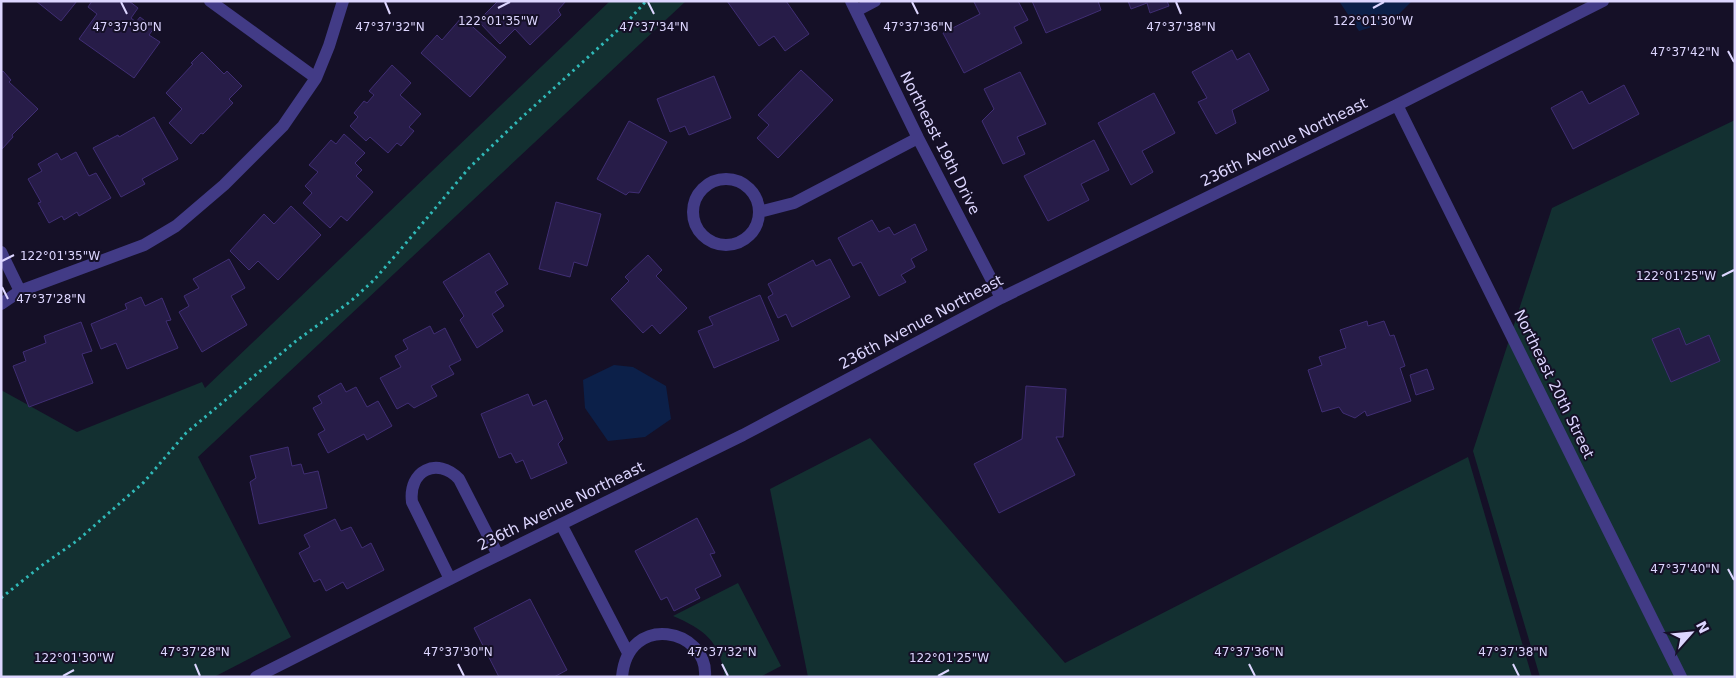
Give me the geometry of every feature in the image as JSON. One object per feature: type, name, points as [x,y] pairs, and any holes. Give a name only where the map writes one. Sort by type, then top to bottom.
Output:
[{"type":"street","points":[[210,1],[316,78]]},
{"type":"street","points":[[1,304],[20,291],[144,245],[176,226],[224,185],[283,126],[316,78],[329,46],[343,1]]},
{"type":"street","points":[[853,6],[875,1]]},
{"type":"street","name":"236th Avenue Northeast","points":[[256,677],[498,555],[743,435],[1001,298],[1397,105],[1603,1]]},
{"type":"street","name":"Northeast 19th Drive","points":[[853,6],[918,138],[1001,298]]},
{"type":"street","name":"Northeast 20th Street","points":[[1397,105],[1681,677]]},
{"type":"street","points":[[759,212],[794,203],[918,138]]},
{"type":"street","points":[[720,180],[732,180],[751,190],[757,200],[759,212],[757,223],[752,233],[743,241],[732,245],[721,245],[710,241],[701,234],[695,224],[693,213],[700,191],[709,184],[720,180]]},
{"type":"street","points":[[1,252],[20,291]]},
{"type":"street","points":[[450,579],[412,502],[413,483],[418,475],[426,470],[444,468],[459,479],[498,555]]},
{"type":"street","points":[[561,524],[628,653]]},
{"type":"street","points":[[622,677],[623,665],[628,653],[637,643],[648,636],[661,634],[674,635],[686,640],[696,649],[702,660],[705,677]]},
{"type":"path","points":[[1,598],[78,540],[144,482],[186,434],[296,341],[351,301],[374,280],[469,168],[629,20],[646,1]]},
{"type":"green space","points":[[610,1],[686,1],[198,457],[291,637],[214,677],[1,677],[1,390],[77,432],[202,382],[205,388]]},
{"type":"green space","points":[[1735,120],[1735,677],[1540,677],[1473,451],[1552,208]]},
{"type":"green space","points":[[870,438],[1065,663],[1468,457],[1532,677],[808,677],[770,489]]},
{"type":"green space","points":[[738,583],[781,666],[760,677],[725,677],[719,654],[709,638],[694,626],[673,616]]},
{"type":"water","points":[[1339,1],[1412,1],[1392,21],[1359,31]]},
{"type":"water","points":[[614,365],[633,367],[666,386],[671,419],[645,437],[608,441],[585,408],[583,380]]},
{"type":"building","points":[[36,1],[77,1],[61,21]]},
{"type":"building","points":[[92,1],[129,1],[138,8],[131,18],[136,22],[140,17],[154,28],[149,35],[160,42],[134,78],[79,39],[97,14],[88,7]]},
{"type":"building","points":[[498,1],[566,1],[558,10],[561,15],[530,45],[515,29],[500,44],[478,21]]},
{"type":"building","points":[[727,1],[786,1],[809,34],[785,51],[774,36],[759,46]]},
{"type":"building","points":[[975,1],[1018,1],[1028,20],[1014,27],[1022,43],[964,73],[943,33],[980,14]]},
{"type":"building","points":[[1032,1],[1098,1],[1101,10],[1046,33]]},
{"type":"building","points":[[1128,1],[1167,1],[1169,6],[1150,13],[1147,3],[1131,9]]},
{"type":"building","points":[[462,17],[506,57],[470,97],[421,53],[437,35],[442,40]]},
{"type":"building","points":[[1232,50],[1237,60],[1249,53],[1269,90],[1232,110],[1236,123],[1216,134],[1198,102],[1207,98],[1192,72]]},
{"type":"building","points":[[202,52],[224,74],[227,71],[242,86],[229,99],[233,103],[191,144],[169,123],[182,109],[166,93]]},
{"type":"building","points":[[392,65],[411,83],[400,95],[421,114],[409,127],[414,131],[401,146],[397,143],[388,153],[370,137],[366,141],[350,126],[358,117],[354,113],[364,101],[367,103],[374,95],[369,91]]},
{"type":"building","points":[[801,70],[833,100],[778,158],[757,138],[769,125],[758,115]]},
{"type":"building","points":[[3,71],[11,80],[9,82],[38,109],[12,135],[13,137],[2,149],[1,72]]},
{"type":"building","points":[[1020,72],[1046,124],[1017,137],[1025,154],[1003,164],[982,121],[994,109],[984,89]]},
{"type":"building","points":[[714,76],[731,118],[689,135],[685,126],[670,132],[657,99]]},
{"type":"building","points":[[1624,85],[1639,114],[1573,149],[1551,108],[1582,91],[1589,104]]},
{"type":"building","points":[[1154,93],[1175,133],[1142,151],[1153,172],[1131,185],[1098,123]]},
{"type":"building","points":[[154,117],[178,159],[142,179],[145,184],[121,197],[93,148],[118,135],[119,137]]},
{"type":"building","points":[[629,121],[667,142],[639,193],[629,192],[626,195],[597,179]]},
{"type":"building","points":[[344,134],[365,153],[355,163],[362,170],[356,176],[373,192],[347,221],[341,216],[330,228],[303,203],[312,193],[305,186],[318,172],[309,165],[331,140],[336,144]]},
{"type":"building","points":[[1094,140],[1109,170],[1081,184],[1089,200],[1048,221],[1024,176]]},
{"type":"building","points":[[76,152],[89,176],[96,173],[111,198],[79,216],[77,212],[64,220],[62,216],[49,223],[38,203],[41,202],[28,179],[42,171],[38,164],[57,153],[61,160]]},
{"type":"building","points":[[556,202],[601,214],[587,266],[574,262],[570,277],[539,269]]},
{"type":"building","points":[[291,206],[321,235],[278,280],[258,261],[249,270],[230,251],[264,214],[274,224]]},
{"type":"building","points":[[872,220],[879,232],[889,227],[894,235],[915,224],[927,250],[911,259],[915,267],[901,275],[906,282],[879,296],[861,262],[853,266],[838,238]]},
{"type":"building","points":[[489,253],[508,284],[495,292],[504,306],[492,314],[503,331],[477,348],[460,320],[464,316],[443,282]]},
{"type":"building","points":[[648,255],[662,270],[656,276],[687,308],[660,334],[652,325],[643,333],[611,299],[629,281],[625,277]]},
{"type":"building","points":[[229,259],[245,288],[231,296],[247,325],[202,352],[179,312],[189,306],[184,296],[199,288],[193,279]]},
{"type":"building","points":[[830,259],[850,297],[792,327],[786,314],[778,318],[768,297],[773,294],[768,284],[813,260],[816,266]]},
{"type":"building","points":[[760,295],[779,340],[714,368],[698,331],[713,325],[709,317]]},
{"type":"building","points":[[141,297],[145,306],[162,298],[171,320],[166,321],[178,348],[127,369],[116,343],[101,349],[91,324],[127,309],[125,304]]},
{"type":"building","points":[[1367,321],[1368,326],[1384,321],[1390,336],[1394,335],[1405,366],[1400,368],[1411,401],[1367,416],[1365,411],[1355,418],[1343,413],[1339,407],[1322,412],[1308,370],[1322,365],[1319,357],[1346,348],[1340,330]]},
{"type":"building","points":[[81,322],[92,351],[82,354],[93,383],[29,407],[13,366],[26,361],[23,352],[46,343],[44,336]]},
{"type":"building","points":[[430,326],[434,334],[445,328],[461,360],[449,366],[454,374],[431,386],[437,396],[414,408],[408,403],[397,409],[380,378],[401,367],[395,356],[408,349],[403,340]]},
{"type":"building","points":[[1679,328],[1686,345],[1709,335],[1720,361],[1671,382],[1652,339]]},
{"type":"building","points":[[1427,369],[1434,389],[1416,395],[1410,375]]},
{"type":"building","points":[[341,383],[346,392],[356,387],[367,407],[378,401],[392,426],[367,440],[364,434],[328,453],[318,434],[325,430],[313,408],[322,403],[318,396]]},
{"type":"building","points":[[1026,386],[1066,389],[1063,437],[1056,437],[1075,475],[999,513],[974,464],[1022,439]]},
{"type":"building","points":[[528,394],[533,406],[546,400],[563,439],[558,444],[567,463],[531,479],[523,460],[516,463],[511,453],[499,458],[481,414]]},
{"type":"building","points":[[288,447],[292,466],[301,464],[304,474],[318,471],[327,508],[259,524],[250,482],[256,478],[250,456]]},
{"type":"building","points":[[697,518],[715,553],[710,554],[721,576],[695,589],[700,598],[674,611],[667,597],[661,600],[635,551]]},
{"type":"building","points":[[335,519],[341,531],[351,527],[362,548],[371,543],[384,570],[347,589],[343,582],[326,591],[320,579],[314,582],[299,553],[310,547],[304,535]]},
{"type":"building","points":[[530,599],[567,670],[554,677],[499,677],[474,628]]}]
